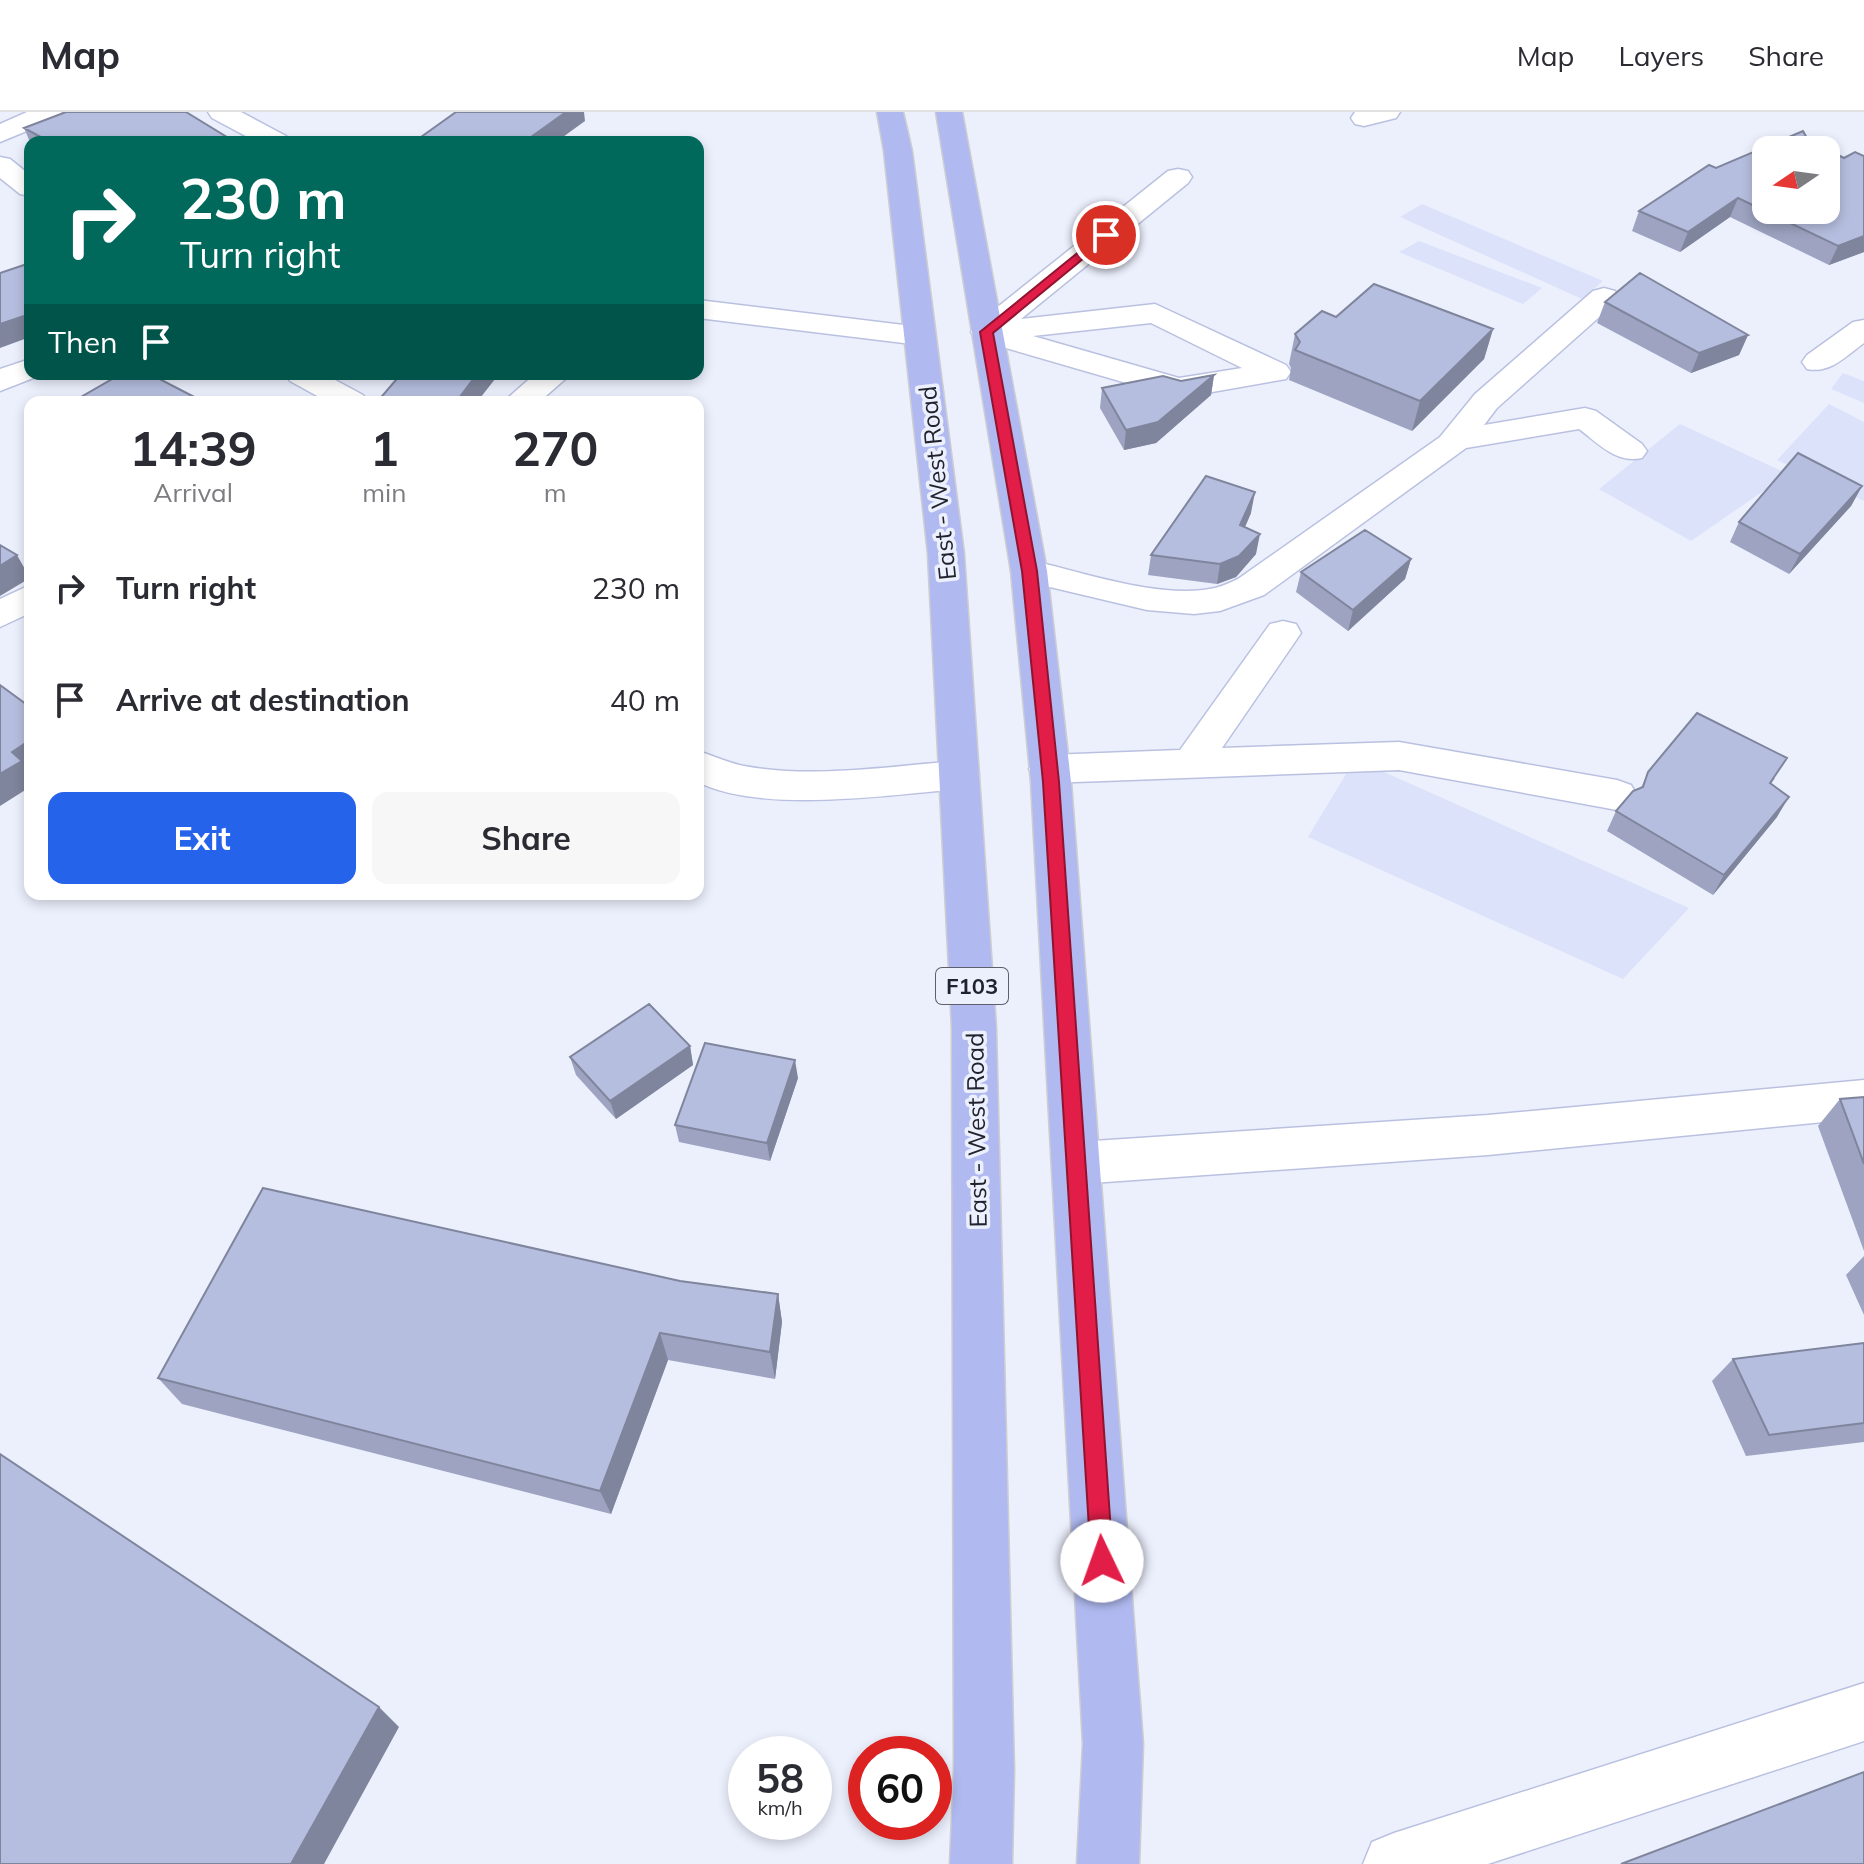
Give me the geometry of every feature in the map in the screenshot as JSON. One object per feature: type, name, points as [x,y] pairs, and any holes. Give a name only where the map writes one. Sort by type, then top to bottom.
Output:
[{"type":"main road","name":"East - West Road","points":[[890,112],[898,151],[946,554],[974,1028],[984,1770],[981,1864]]},
{"type":"main road","points":[[949,112],[1029,571],[1049,769],[1078,1163],[1113,1744],[1108,1864]]},
{"type":"street","points":[[0,134],[49,112]]},
{"type":"street","points":[[221,112],[266,136]]},
{"type":"street","points":[[0,165],[24,183]]},
{"type":"street","points":[[986,332],[1178,177]]},
{"type":"street","points":[[1029,571],[1153,598],[1194,602],[1219,600],[1251,587],[1455,440],[1486,401],[1604,297]]},
{"type":"street","points":[[704,310],[920,336]]},
{"type":"street","points":[[1155,313],[1275,372],[1178,388],[986,332],[1155,313]]},
{"type":"street","points":[[1818,362],[1864,329]]},
{"type":"street","points":[[0,381],[24,371]]},
{"type":"street","points":[[312,380],[341,396]]},
{"type":"street","points":[[527,396],[547,380]]},
{"type":"street","points":[[1455,440],[1585,418],[1630,451]]},
{"type":"street","points":[[0,615],[24,601]]},
{"type":"street","points":[[1190,765],[1283,633]]},
{"type":"street","points":[[1049,769],[1399,756],[1617,795]]},
{"type":"street","points":[[704,770],[709,775],[755,783],[845,783],[959,775]]},
{"type":"street","points":[[1078,1163],[1488,1135],[1806,1107],[1864,1099]]},
{"type":"street","points":[[1394,1864],[1864,1712]]},
{"type":"shaded area","points":[[1422,204],[1603,281],[1582,299],[1400,217]]},
{"type":"shaded area","points":[[1419,241],[1542,288],[1523,304],[1399,252]]},
{"type":"shaded area","points":[[1843,373],[1864,381],[1864,403],[1831,389]]},
{"type":"shaded area","points":[[1829,404],[1864,422],[1864,501],[1777,460]]},
{"type":"shaded area","points":[[1680,424],[1788,474],[1691,541],[1599,489]]},
{"type":"shaded area","points":[[1355,759],[1689,908],[1623,979],[1308,837]]},
{"type":"building","points":[[66,112],[186,112],[225,136],[39,136],[24,128]]},
{"type":"building","points":[[456,112],[566,112],[532,136],[422,136]]},
{"type":"building","points":[[1855,152],[1864,156],[1864,236],[1838,246],[1792,224],[1840,224],[1840,156],[1844,158]]},
{"type":"building","points":[[1752,153],[1752,205],[1738,198],[1688,232],[1639,211],[1709,165],[1716,168]]},
{"type":"building","points":[[24,265],[24,316],[0,324],[0,273]]},
{"type":"building","points":[[1640,273],[1748,335],[1699,353],[1605,302]]},
{"type":"building","points":[[1374,284],[1493,329],[1420,401],[1295,350],[1300,342],[1295,334],[1322,311],[1336,317]]},
{"type":"building","points":[[1214,375],[1158,422],[1126,430],[1102,388],[1163,376],[1181,381]]},
{"type":"building","points":[[111,380],[162,380],[192,396],[83,396]]},
{"type":"building","points":[[396,380],[472,380],[460,396],[382,396]]},
{"type":"building","points":[[1798,453],[1862,486],[1800,554],[1739,522]]},
{"type":"building","points":[[1206,476],[1255,492],[1240,525],[1260,534],[1239,556],[1220,564],[1151,555]]},
{"type":"building","points":[[1365,530],[1411,559],[1353,610],[1301,572]]},
{"type":"building","points":[[0,545],[17,555],[0,566]]},
{"type":"building","points":[[0,685],[24,703],[24,744],[12,752],[22,761],[0,774]]},
{"type":"building","points":[[1697,713],[1787,758],[1770,783],[1789,797],[1724,875],[1616,811],[1633,791],[1643,787],[1648,772]]},
{"type":"building","points":[[649,1004],[690,1046],[610,1101],[570,1057]]},
{"type":"building","points":[[705,1043],[795,1060],[767,1143],[675,1125]]},
{"type":"building","points":[[1864,1097],[1864,1164],[1840,1099]]},
{"type":"building","points":[[263,1188],[680,1281],[778,1294],[770,1352],[660,1333],[600,1491],[158,1378]]},
{"type":"building","points":[[1864,1343],[1864,1423],[1769,1435],[1733,1359]]},
{"type":"building","points":[[0,1454],[379,1707],[291,1864],[0,1864]]},
{"type":"building","points":[[1864,1772],[1864,1864],[1621,1864]]},
{"type":"route","points":[[1102,1561],[1051,782],[1029,571],[986,332],[1106,235]]}]
